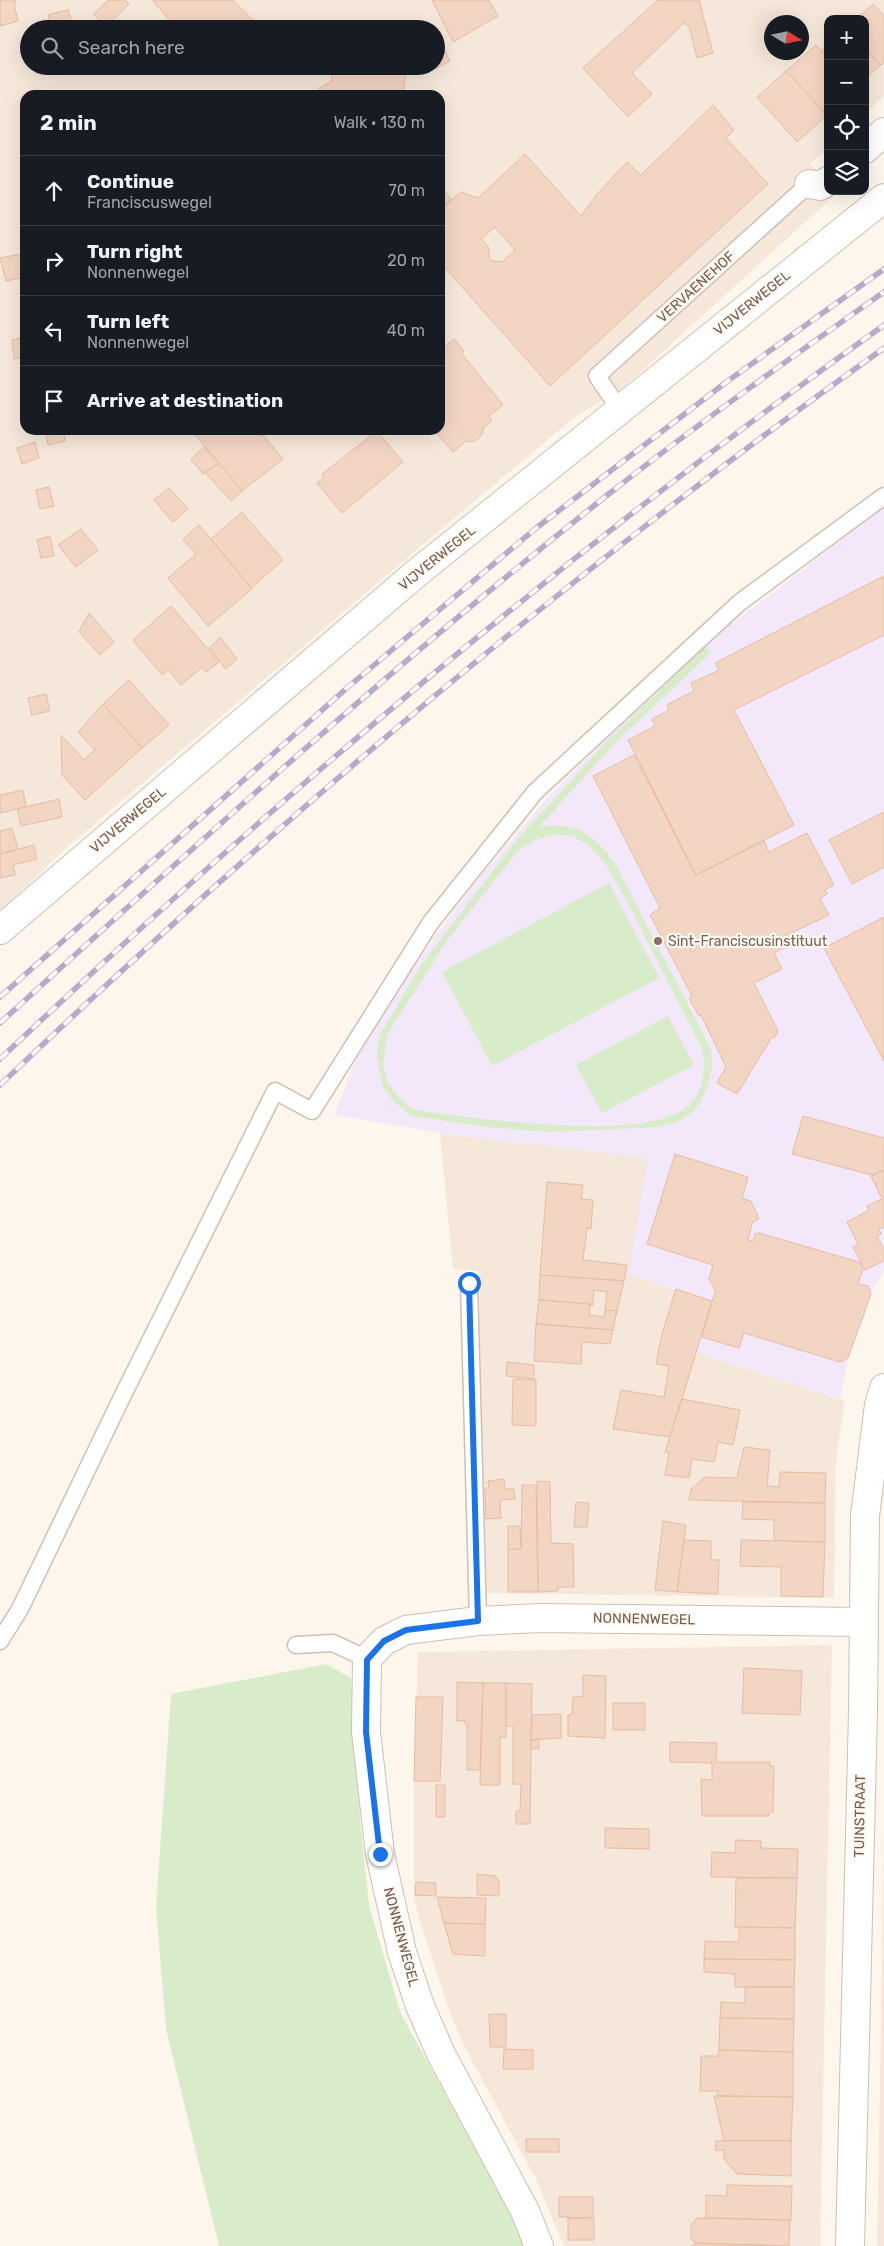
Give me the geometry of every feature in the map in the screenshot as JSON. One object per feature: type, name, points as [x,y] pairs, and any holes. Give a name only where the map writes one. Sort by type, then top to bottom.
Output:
[{"type":"street","points":[[869,145],[884,132]]},
{"type":"street","name":"VIJVERWEGEL","points":[[0,930],[419,571],[884,198]]},
{"type":"street","name":"TUINSTRAAT","points":[[850,2246],[866,1516],[879,1405],[884,1388]]},
{"type":"street","name":"NONNENWEGEL","points":[[539,2246],[525,2211],[441,2054],[420,2006],[402,1952],[380,1854],[366,1732],[367,1660],[384,1641],[406,1630],[478,1621],[541,1618],[864,1622]]},
{"type":"lane","name":"VERVAENEHOF","points":[[620,410],[598,376],[818,183]]},
{"type":"lane","points":[[0,1641],[20,1609],[122,1397],[275,1091],[312,1111],[431,922],[535,792],[739,603],[884,496]]},
{"type":"lane","points":[[469,1283],[478,1621]]},
{"type":"lane","points":[[296,1645],[333,1643],[367,1660]]},
{"type":"shaded area","points":[[0,0],[884,0],[884,96],[869,110],[869,15],[824,15],[824,152],[810,164],[824,180],[824,195],[835,195],[623,388],[576,416],[66,848],[0,912]]},
{"type":"shaded area","name":"Sint-Franciscusinstituut","points":[[884,507],[884,1268],[870,1296],[861,1325],[859,1324],[848,1358],[840,1399],[697,1353],[711,1301],[629,1274],[647,1158],[440,1133],[334,1115],[357,1058],[392,995],[473,886],[547,798],[694,650],[753,608]]},
{"type":"shaded area","points":[[440,1133],[648,1158],[629,1274],[712,1301],[697,1353],[845,1401],[836,1458],[834,1598],[487,1593],[479,1354],[480,1271],[453,1269]]},
{"type":"shaded area","points":[[832,1645],[820,2246],[564,2246],[536,2179],[464,2046],[450,2013],[420,1922],[414,1896],[414,1781],[418,1652]]},
{"type":"shaded area","points":[[884,1832],[884,2246],[877,2246],[878,2198]]},
{"type":"green space","points":[[705,647],[711,653],[616,742],[539,827],[563,826],[581,831],[597,842],[613,860],[711,1049],[712,1066],[708,1085],[702,1099],[694,1111],[677,1122],[658,1127],[549,1132],[487,1127],[411,1116],[392,1100],[383,1086],[377,1051],[380,1034],[422,964],[514,843],[610,738]],"holes":[[[553,835],[572,836],[588,845],[605,863],[628,903],[703,1051],[704,1065],[701,1086],[695,1098],[690,1104],[669,1117],[637,1124],[599,1126],[515,1122],[413,1110],[388,1083],[383,1065],[387,1035],[446,942],[519,850],[535,840]]]},
{"type":"green space","points":[[609,883],[659,978],[492,1066],[442,972]]},
{"type":"green space","points":[[668,1016],[694,1065],[602,1113],[576,1065]]},
{"type":"green space","points":[[326,1664],[351,1678],[360,1819],[369,1905],[400,2012],[518,2227],[524,2246],[219,2246],[166,2029],[156,1907],[171,1694]]},
{"type":"building","points":[[0,0],[15,0],[16,3],[14,4],[18,21],[0,26]]},
{"type":"building","points":[[108,0],[125,0],[129,4],[113,20],[100,20],[94,14]]},
{"type":"building","points":[[233,0],[253,20],[170,20],[153,1]]},
{"type":"building","points":[[432,0],[489,0],[498,16],[453,42],[445,26],[445,20],[442,20]]},
{"type":"building","points":[[658,0],[699,0],[713,53],[697,58],[689,26],[684,23],[632,73],[652,94],[628,117],[583,68]]},
{"type":"building","points":[[873,4],[884,16],[884,62],[881,65],[869,52],[869,15],[861,15]]},
{"type":"building","points":[[68,10],[71,20],[49,20],[48,15]]},
{"type":"building","points":[[816,45],[824,54],[824,112],[786,71],[799,60],[809,60],[809,51]]},
{"type":"building","points":[[445,51],[450,61],[445,64]]},
{"type":"building","points":[[869,52],[881,65],[869,76]]},
{"type":"building","points":[[786,71],[824,112],[824,118],[797,142],[757,97]]},
{"type":"building","points":[[332,75],[406,75],[404,90],[320,90],[319,88],[331,82]]},
{"type":"building","points":[[713,105],[734,130],[726,138],[768,184],[550,386],[445,268],[445,205],[461,192],[478,198],[525,154],[581,216],[599,192],[627,162],[641,175]],"holes":[[[495,227],[515,250],[502,262],[490,260],[488,246],[481,239]]]},
{"type":"building","points":[[445,192],[451,199],[445,204]]},
{"type":"building","points":[[20,254],[20,278],[6,281],[0,258]]},
{"type":"building","points":[[20,338],[20,357],[14,359],[12,340]]},
{"type":"building","points":[[454,339],[464,351],[462,354],[503,405],[489,416],[492,420],[483,428],[482,435],[474,442],[466,441],[453,452],[438,435],[445,435],[445,346]]},
{"type":"building","points":[[46,435],[64,435],[65,441],[48,445]]},
{"type":"building","points":[[195,435],[263,435],[283,459],[242,491]]},
{"type":"building","points":[[372,435],[380,435],[403,462],[342,513],[317,483],[324,477],[322,474]]},
{"type":"building","points":[[35,442],[39,458],[22,464],[17,448]]},
{"type":"building","points":[[204,447],[219,463],[203,474],[191,459]]},
{"type":"building","points":[[219,463],[242,491],[231,501],[205,472]]},
{"type":"building","points":[[49,487],[54,506],[40,509],[36,490]]},
{"type":"building","points":[[169,488],[188,509],[173,522],[154,500]]},
{"type":"building","points":[[242,512],[283,560],[251,588],[211,539]]},
{"type":"building","points":[[199,525],[252,589],[208,626],[168,578],[196,554],[183,539]]},
{"type":"building","points":[[81,529],[98,550],[76,567],[58,545]]},
{"type":"building","points":[[50,536],[54,556],[41,558],[37,540]]},
{"type":"building","points":[[884,576],[884,635],[734,710],[794,825],[696,875],[628,740],[655,726],[652,719],[669,710],[667,705],[694,691],[691,683],[719,670],[715,663]]},
{"type":"building","points":[[171,606],[219,662],[206,672],[202,667],[181,685],[168,670],[162,675],[133,640]]},
{"type":"building","points":[[89,613],[114,642],[100,655],[79,632]]},
{"type":"building","points":[[220,637],[237,659],[226,669],[209,648]]},
{"type":"building","points":[[129,680],[169,725],[142,748],[103,704]]},
{"type":"building","points":[[46,694],[50,711],[32,715],[28,698]]},
{"type":"building","points":[[103,704],[142,748],[85,800],[62,775],[61,735],[84,760],[95,750],[78,732]]},
{"type":"building","points":[[634,755],[696,875],[764,841],[769,852],[807,833],[834,885],[825,890],[827,894],[820,898],[829,915],[785,936],[790,945],[774,953],[782,969],[754,983],[778,1031],[774,1038],[772,1037],[737,1094],[717,1083],[726,1067],[701,1015],[699,1016],[689,998],[692,996],[650,915],[660,908],[593,776]]},
{"type":"building","points":[[23,790],[26,807],[0,813],[0,795]]},
{"type":"building","points":[[59,799],[62,817],[21,826],[17,809]]},
{"type":"building","points":[[884,812],[884,867],[852,884],[829,840]]},
{"type":"building","points":[[12,828],[18,849],[0,854],[0,831]]},
{"type":"building","points":[[34,845],[37,859],[13,865],[15,875],[0,878],[0,854]]},
{"type":"building","points":[[884,917],[884,1061],[824,948]]},
{"type":"building","points":[[803,1116],[884,1138],[884,1170],[872,1175],[792,1154]]},
{"type":"building","points":[[675,1154],[748,1177],[742,1199],[751,1201],[759,1219],[752,1223],[748,1240],[753,1241],[755,1234],[759,1233],[859,1262],[863,1269],[858,1284],[868,1286],[871,1294],[848,1358],[840,1362],[744,1333],[739,1348],[702,1337],[716,1292],[709,1279],[713,1265],[647,1244]]},
{"type":"building","points":[[884,1170],[884,1227],[879,1229],[881,1234],[877,1236],[884,1250],[884,1261],[865,1270],[853,1247],[858,1244],[847,1222],[869,1210],[867,1206],[882,1199],[871,1176]]},
{"type":"building","points":[[547,1182],[583,1185],[581,1199],[593,1200],[591,1229],[587,1228],[583,1260],[627,1265],[624,1281],[540,1275]]},
{"type":"building","points":[[540,1275],[624,1281],[617,1311],[605,1310],[607,1292],[594,1290],[593,1305],[539,1300]]},
{"type":"building","points":[[676,1289],[712,1301],[670,1437],[613,1429],[621,1390],[664,1397],[669,1366],[656,1364],[662,1334]]},
{"type":"building","points":[[539,1300],[590,1304],[589,1315],[604,1317],[605,1310],[617,1311],[613,1330],[536,1324]]},
{"type":"building","points":[[536,1324],[613,1330],[610,1344],[582,1342],[581,1364],[534,1361]]},
{"type":"building","points":[[507,1362],[534,1365],[534,1379],[506,1376]]},
{"type":"building","points":[[513,1379],[536,1380],[536,1426],[512,1425]]},
{"type":"building","points":[[682,1399],[740,1410],[733,1445],[718,1442],[714,1462],[692,1459],[689,1478],[665,1475],[669,1453],[665,1452]]},
{"type":"building","points":[[744,1447],[770,1450],[767,1486],[779,1487],[780,1472],[826,1473],[825,1503],[689,1500],[691,1489],[705,1477],[737,1478]]},
{"type":"building","points":[[504,1479],[505,1489],[514,1489],[515,1499],[500,1500],[501,1518],[486,1519],[485,1488],[489,1488],[488,1481]]},
{"type":"building","points":[[537,1481],[550,1482],[551,1543],[573,1544],[574,1587],[558,1587],[558,1591],[538,1592]]},
{"type":"building","points":[[522,1485],[536,1485],[538,1592],[508,1592],[508,1549],[521,1549]]},
{"type":"building","points":[[576,1502],[589,1503],[587,1527],[574,1527]]},
{"type":"building","points":[[743,1502],[825,1503],[825,1542],[774,1541],[774,1520],[742,1519]]},
{"type":"building","points":[[663,1521],[686,1525],[677,1592],[655,1590]]},
{"type":"building","points":[[508,1526],[520,1526],[521,1549],[508,1549]]},
{"type":"building","points":[[684,1540],[711,1541],[711,1560],[719,1560],[718,1594],[677,1592]]},
{"type":"building","points":[[741,1540],[825,1542],[823,1597],[781,1596],[781,1567],[740,1566]]},
{"type":"building","points":[[744,1668],[802,1671],[800,1715],[742,1713]]},
{"type":"building","points":[[583,1675],[606,1676],[605,1738],[568,1736],[568,1715],[572,1714],[573,1697],[583,1696]]},
{"type":"building","points":[[457,1682],[483,1683],[480,1770],[467,1770],[467,1724],[464,1723],[464,1720],[457,1721]]},
{"type":"building","points":[[483,1683],[506,1683],[506,1737],[500,1737],[500,1785],[480,1785]]},
{"type":"building","points":[[506,1683],[532,1684],[530,1824],[516,1824],[516,1811],[520,1811],[521,1784],[513,1784],[513,1726],[506,1726]]},
{"type":"building","points":[[416,1697],[443,1697],[440,1781],[414,1781]]},
{"type":"building","points":[[613,1703],[645,1703],[645,1730],[613,1730]]},
{"type":"building","points":[[561,1714],[561,1738],[531,1740],[532,1715]]},
{"type":"building","points":[[539,1739],[539,1749],[531,1749],[531,1740]]},
{"type":"building","points":[[670,1742],[717,1743],[716,1762],[770,1762],[770,1766],[774,1766],[773,1812],[769,1812],[769,1816],[702,1816],[701,1779],[712,1780],[712,1763],[670,1762]]},
{"type":"building","points":[[436,1785],[445,1785],[445,1817],[436,1817]]},
{"type":"building","points":[[605,1828],[649,1829],[649,1849],[605,1848]]},
{"type":"building","points":[[736,1840],[761,1841],[761,1848],[798,1849],[797,1878],[711,1877],[712,1852],[735,1853]]},
{"type":"building","points":[[477,1874],[496,1876],[496,1880],[499,1880],[499,1896],[477,1895]]},
{"type":"building","points":[[736,1878],[797,1878],[795,1928],[735,1927]]},
{"type":"building","points":[[416,1882],[436,1883],[436,1896],[415,1895]]},
{"type":"building","points":[[437,1897],[486,1898],[485,1924],[444,1923]]},
{"type":"building","points":[[444,1923],[485,1924],[485,1956],[453,1954]]},
{"type":"building","points":[[739,1927],[795,1928],[795,1960],[704,1959],[705,1941],[739,1942]]},
{"type":"building","points":[[704,1959],[795,1960],[794,1987],[735,1987],[735,1974],[704,1972]]},
{"type":"building","points":[[745,1987],[794,1987],[794,2019],[720,2018],[721,2002],[745,2003]]},
{"type":"building","points":[[489,2014],[506,2014],[506,2047],[490,2047]]},
{"type":"building","points":[[720,2018],[794,2019],[793,2052],[719,2050]]},
{"type":"building","points":[[504,2049],[533,2050],[533,2069],[503,2069]]},
{"type":"building","points":[[719,2050],[793,2052],[793,2097],[718,2096],[717,2091],[700,2091],[701,2056],[718,2056]]},
{"type":"building","points":[[714,2096],[793,2097],[791,2141],[724,2141]]},
{"type":"building","points":[[526,2139],[559,2139],[559,2152],[526,2152]]},
{"type":"building","points":[[716,2141],[791,2141],[791,2176],[737,2174],[724,2159],[724,2150],[715,2150]]},
{"type":"building","points":[[727,2185],[792,2186],[791,2220],[706,2218],[706,2195],[727,2196]]},
{"type":"building","points":[[559,2197],[593,2197],[593,2218],[559,2217]]},
{"type":"building","points":[[568,2218],[594,2218],[594,2240],[568,2240]]},
{"type":"building","points":[[697,2218],[790,2220],[789,2246],[696,2243],[691,2239],[691,2225]]},
{"type":"building","points":[[696,2243],[787,2246],[692,2246]]},
{"type":"railway","points":[[0,997],[348,687],[535,529],[725,383],[884,269]]},
{"type":"railway","points":[[0,1023],[300,753],[531,556],[677,441],[884,292]]},
{"type":"railway","points":[[0,1059],[212,865],[429,677],[653,497],[884,325]]},
{"type":"railway","points":[[0,1085],[211,889],[429,701],[540,609],[653,520],[884,348]]},
{"type":"place","name":"Sint-Franciscusinstituut","points":[[658,941]]},
{"type":"route","points":[[380,1854],[366,1732],[367,1660],[384,1641],[406,1630],[478,1621],[469,1283]]}]
